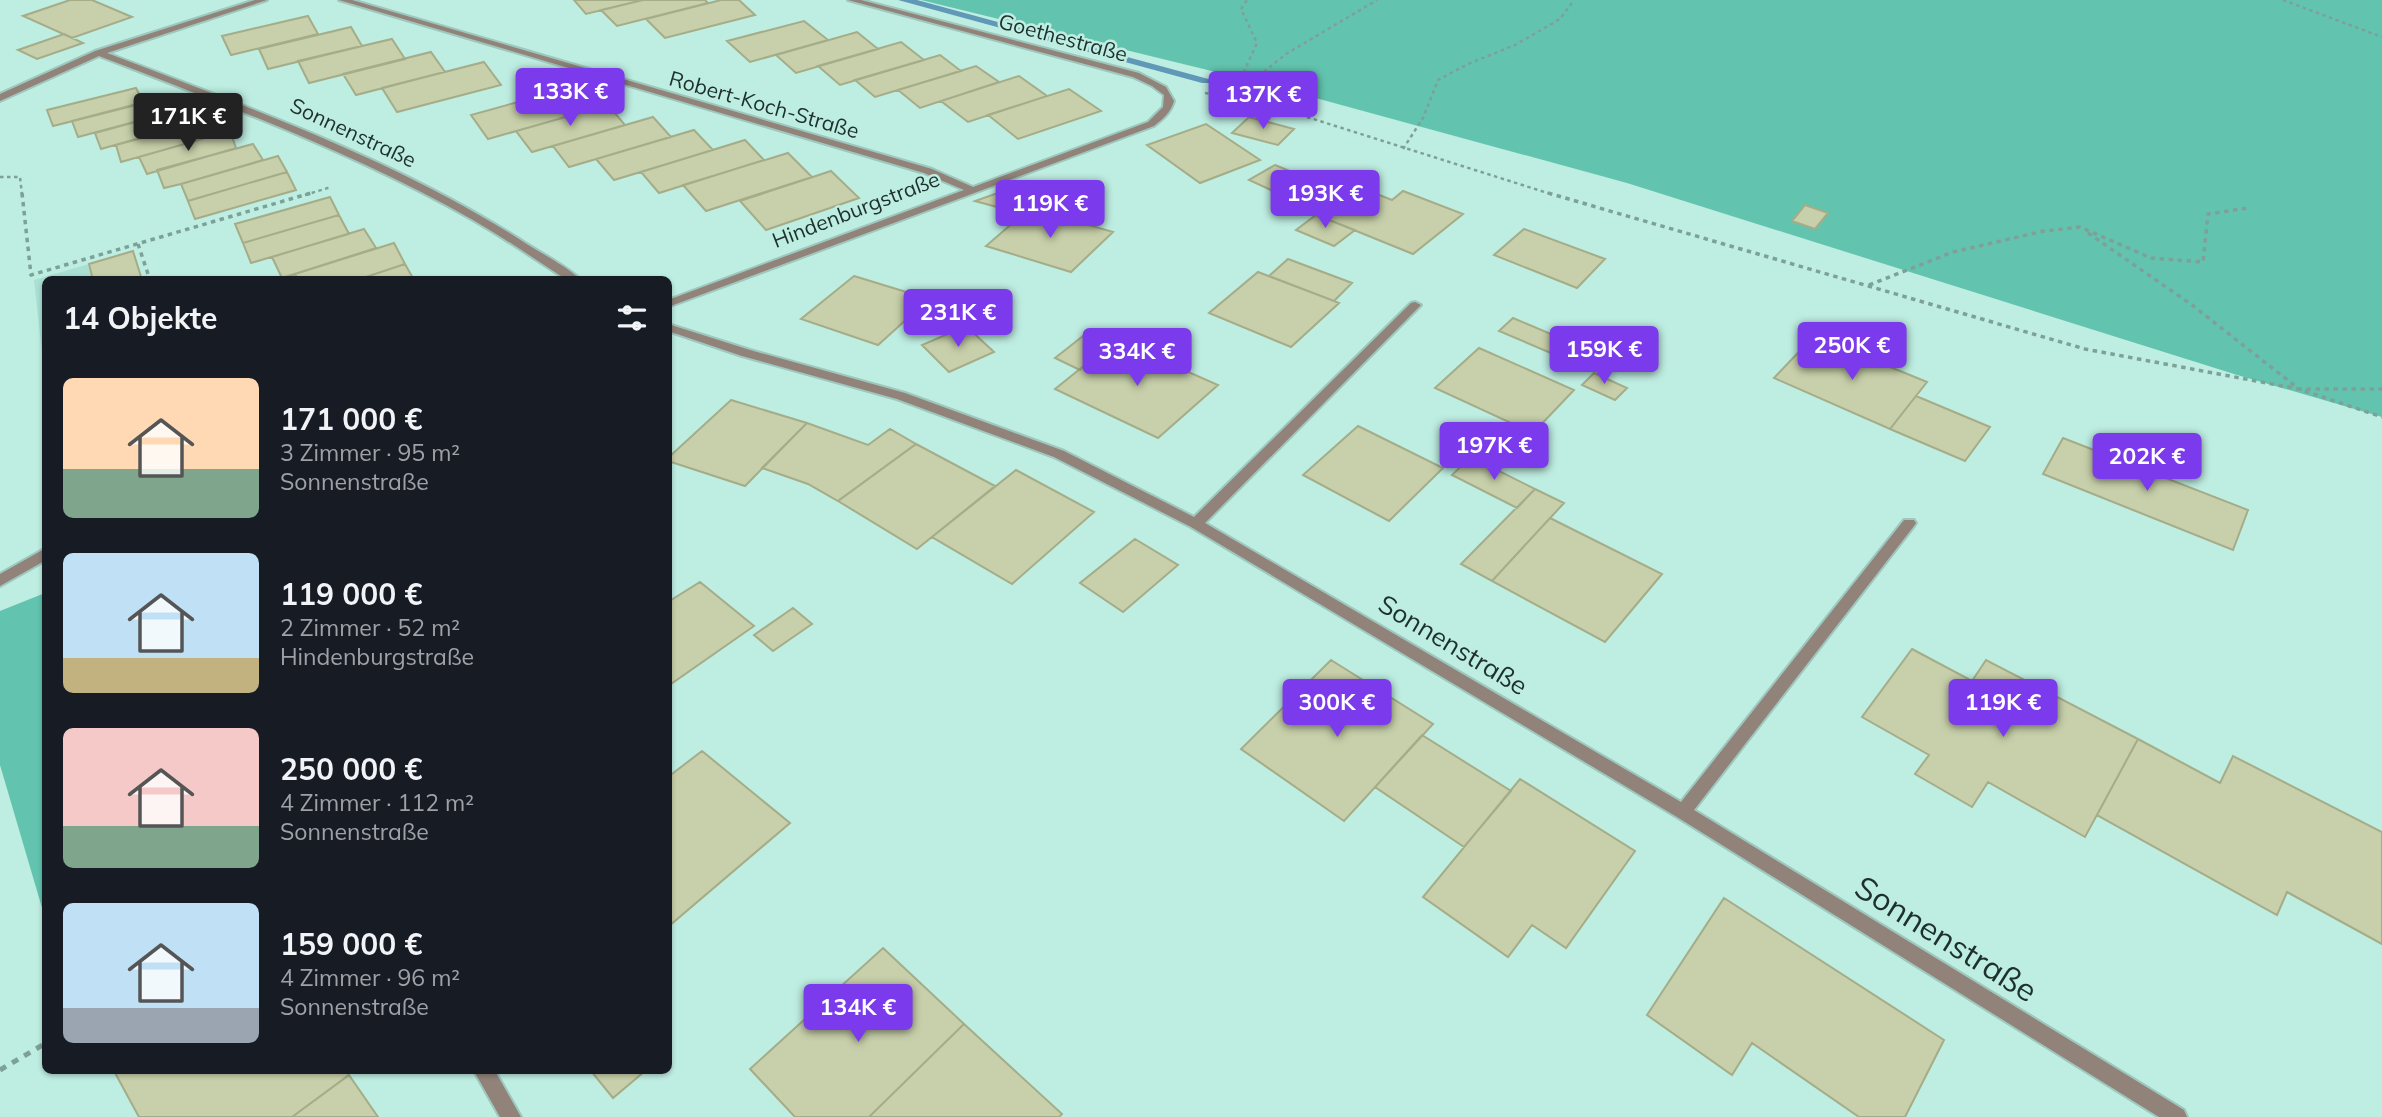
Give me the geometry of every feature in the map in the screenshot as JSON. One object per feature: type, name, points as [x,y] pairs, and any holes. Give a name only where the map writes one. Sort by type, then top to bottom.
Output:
[{"type":"street","points":[[0,98],[28,82],[98,54],[263,0]]},
{"type":"street","name":"Robert-Koch-Straße","points":[[343,0],[928,171],[972,190]]},
{"type":"street","name":"Goethestraße","points":[[852,0],[1136,75],[1163,86]]},
{"type":"street","name":"Sonnenstraße","points":[[98,54],[222,100],[382,171],[464,211],[569,276]]},
{"type":"street","name":"Hindenburgstraße","points":[[672,302],[1151,124],[1164,115],[1170,105],[1170,95],[1163,86]]},
{"type":"street","points":[[1196,524],[1415,305]]},
{"type":"street","name":"Sonnenstraße","points":[[672,328],[746,353],[901,396],[1035,445],[1059,454],[1196,524],[1683,811],[2176,1117]]},
{"type":"street","points":[[1683,811],[1909,523]]},
{"type":"street","points":[[0,581],[42,555]]},
{"type":"street","points":[[486,1074],[511,1117]]},
{"type":"path","points":[[1231,98],[1257,43],[1241,9],[1247,0]]},
{"type":"path","points":[[1231,98],[1286,54],[1377,0]]},
{"type":"path","points":[[1403,149],[1423,118],[1438,80],[1468,64],[1515,46],[1560,19],[1574,0]]},
{"type":"path","points":[[2283,0],[2382,37]]},
{"type":"path","points":[[1163,86],[1269,105],[1483,174],[2085,349],[2299,389],[2382,417]]},
{"type":"path","points":[[0,177],[20,177],[32,275],[327,188]]},
{"type":"path","points":[[1868,285],[1953,252],[2044,231],[2080,227],[2151,258],[2203,262],[2208,214],[2248,208]]},
{"type":"path","points":[[2080,227],[2126,262],[2192,305],[2299,389],[2382,389]]},
{"type":"path","points":[[138,244],[149,276]]},
{"type":"path","points":[[76,268],[77,262]]},
{"type":"path","points":[[0,1070],[42,1045]]},
{"type":"shaded area","points":[[89,264],[92,276],[48,276]]},
{"type":"shaded area","points":[[42,278],[42,353],[34,280]]},
{"type":"green space","points":[[921,0],[2382,0],[2382,417],[2234,374],[1627,183],[1261,83]]},
{"type":"green space","points":[[42,594],[42,908],[0,765],[0,611]]},
{"type":"building","points":[[70,0],[92,0],[132,17],[72,38],[23,16]]},
{"type":"building","points":[[574,0],[643,0],[586,14]]},
{"type":"building","points":[[643,0],[705,0],[708,3],[617,26],[601,10]]},
{"type":"building","points":[[721,0],[739,0],[755,15],[665,38],[646,19]]},
{"type":"building","points":[[308,16],[318,34],[231,55],[222,36]]},
{"type":"building","points":[[804,21],[828,40],[750,62],[727,41]]},
{"type":"building","points":[[351,27],[362,46],[268,69],[259,49]]},
{"type":"building","points":[[857,32],[878,49],[796,73],[776,55]]},
{"type":"building","points":[[64,34],[83,43],[37,59],[18,50]]},
{"type":"building","points":[[392,39],[405,59],[309,83],[298,61]]},
{"type":"building","points":[[901,42],[924,60],[840,85],[818,66]]},
{"type":"building","points":[[431,52],[445,72],[356,95],[343,74]]},
{"type":"building","points":[[940,55],[961,71],[875,97],[855,80]]},
{"type":"building","points":[[484,62],[501,85],[397,112],[382,88]]},
{"type":"building","points":[[976,66],[999,82],[920,108],[898,90]]},
{"type":"building","points":[[1019,76],[1047,96],[968,122],[941,101]]},
{"type":"building","points":[[136,88],[144,103],[53,126],[47,110]]},
{"type":"building","points":[[1069,89],[1101,111],[1018,139],[988,115]]},
{"type":"building","points":[[561,90],[580,113],[488,139],[471,115]]},
{"type":"building","points":[[160,98],[164,114],[78,137],[72,121]]},
{"type":"building","points":[[608,105],[625,125],[532,152],[516,131]]},
{"type":"building","points":[[183,109],[189,124],[101,149],[95,133]]},
{"type":"building","points":[[653,117],[671,137],[569,167],[553,146]]},
{"type":"building","points":[[1249,117],[1294,129],[1278,145],[1232,133]]},
{"type":"building","points":[[204,121],[213,136],[121,162],[116,145]]},
{"type":"building","points":[[1206,124],[1260,160],[1200,183],[1147,145]]},
{"type":"building","points":[[694,130],[713,150],[614,180],[596,159]]},
{"type":"building","points":[[230,131],[236,148],[147,174],[139,157]]},
{"type":"building","points":[[745,140],[764,160],[659,193],[641,172]]},
{"type":"building","points":[[253,144],[263,160],[181,184],[164,188],[157,170]]},
{"type":"building","points":[[788,153],[812,177],[706,211],[683,185]]},
{"type":"building","points":[[278,156],[287,172],[188,201],[181,184]]},
{"type":"building","points":[[1275,165],[1297,174],[1271,190],[1249,180]]},
{"type":"building","points":[[831,171],[859,198],[766,230],[740,201]]},
{"type":"building","points":[[287,172],[296,190],[195,219],[188,201]]},
{"type":"building","points":[[1346,182],[1392,200],[1403,191],[1463,214],[1413,254],[1307,211]]},
{"type":"building","points":[[1075,183],[1098,191],[1082,204],[1059,196]]},
{"type":"building","points":[[1006,190],[1039,200],[1023,214],[975,201]]},
{"type":"building","points":[[330,197],[339,215],[243,243],[235,224]]},
{"type":"building","points":[[1805,205],[1828,213],[1815,229],[1792,221]]},
{"type":"building","points":[[1030,208],[1113,232],[1071,272],[986,246]]},
{"type":"building","points":[[339,215],[349,234],[251,263],[243,243]]},
{"type":"building","points":[[1316,215],[1355,230],[1334,246],[1296,230]]},
{"type":"building","points":[[364,229],[376,248],[288,276],[281,276],[272,257]]},
{"type":"building","points":[[1524,229],[1605,259],[1577,288],[1494,255]]},
{"type":"building","points":[[394,243],[405,264],[369,276],[295,274]]},
{"type":"building","points":[[133,251],[141,276],[92,276],[89,264]]},
{"type":"building","points":[[1288,259],[1352,283],[1334,301],[1269,276]]},
{"type":"building","points":[[405,264],[412,276],[369,276]]},
{"type":"building","points":[[1258,272],[1339,303],[1291,347],[1209,313]]},
{"type":"building","points":[[854,276],[929,299],[878,345],[801,319]]},
{"type":"building","points":[[1513,318],[1598,354],[1584,367],[1499,331]]},
{"type":"building","points":[[966,326],[994,352],[949,372],[922,345]]},
{"type":"building","points":[[1092,329],[1116,340],[1080,370],[1055,358]]},
{"type":"building","points":[[1814,336],[1927,382],[1890,429],[1774,378]]},
{"type":"building","points":[[1116,340],[1218,385],[1158,438],[1055,389]]},
{"type":"building","points":[[1479,348],[1574,390],[1533,433],[1435,388]]},
{"type":"building","points":[[1594,373],[1627,388],[1615,400],[1582,385]]},
{"type":"building","points":[[1916,396],[1990,427],[1965,461],[1890,429]]},
{"type":"building","points":[[731,400],[807,423],[745,486],[672,462],[672,454]]},
{"type":"building","points":[[807,423],[868,445],[890,429],[916,444],[838,501],[808,484],[762,468]]},
{"type":"building","points":[[1358,426],[1443,468],[1389,521],[1303,475]]},
{"type":"building","points":[[2063,438],[2248,510],[2233,550],[2043,474]]},
{"type":"building","points":[[916,444],[995,486],[917,549],[838,501]]},
{"type":"building","points":[[1471,457],[1535,489],[1517,508],[1452,475]]},
{"type":"building","points":[[1016,470],[1094,512],[1012,584],[932,537]]},
{"type":"building","points":[[1535,489],[1564,503],[1492,581],[1461,564]]},
{"type":"building","points":[[1550,518],[1662,574],[1605,642],[1492,581]]},
{"type":"building","points":[[1135,539],[1178,565],[1123,612],[1080,583]]},
{"type":"building","points":[[700,582],[754,626],[672,683],[672,600]]},
{"type":"building","points":[[793,608],[812,624],[773,651],[754,635]]},
{"type":"building","points":[[1912,649],[1972,681],[1986,660],[2138,739],[2085,837],[1988,782],[1972,807],[1915,774],[1929,755],[1862,717]]},
{"type":"building","points":[[1331,660],[1433,724],[1344,821],[1241,749]]},
{"type":"building","points":[[1422,735],[1511,791],[1464,847],[1375,787]]},
{"type":"building","points":[[2138,739],[2220,783],[2233,756],[2382,832],[2382,944],[2287,892],[2277,915],[2097,815]]},
{"type":"building","points":[[702,751],[790,823],[672,923],[672,774]]},
{"type":"building","points":[[1520,779],[1635,851],[1566,948],[1532,925],[1508,957],[1423,897]]},
{"type":"building","points":[[1724,898],[1944,1040],[1905,1117],[1859,1117],[1752,1043],[1732,1075],[1647,1015]]},
{"type":"building","points":[[883,948],[964,1024],[869,1117],[795,1117],[750,1069]]},
{"type":"building","points":[[964,1024],[1062,1114],[1059,1117],[869,1117]]},
{"type":"building","points":[[116,1074],[349,1075],[292,1117],[139,1117]]},
{"type":"building","points":[[593,1074],[641,1074],[613,1098]]},
{"type":"building","points":[[349,1075],[378,1117],[292,1117]]},
{"type":"waterway","points":[[904,0],[1206,80]]}]
